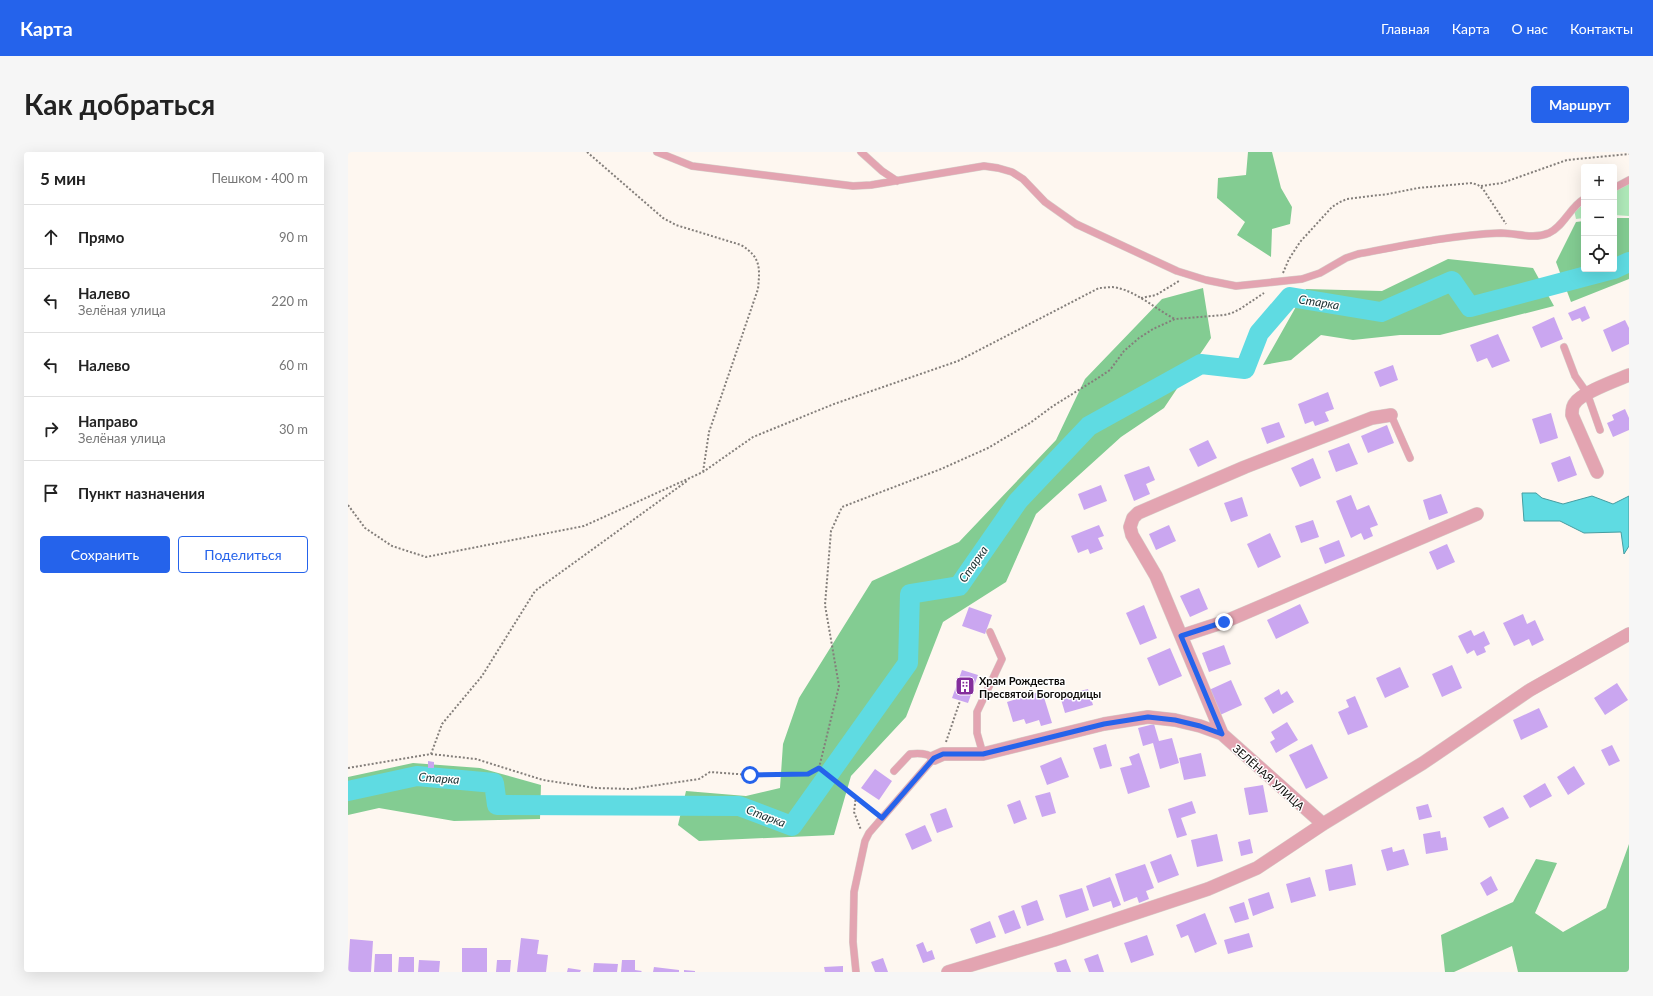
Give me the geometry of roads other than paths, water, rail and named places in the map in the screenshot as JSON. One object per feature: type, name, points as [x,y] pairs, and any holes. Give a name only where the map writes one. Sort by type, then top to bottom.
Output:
[{"type":"street","points":[[1597,472],[1572,415],[1575,401],[1587,393],[1629,375]]},
{"type":"street","points":[[1222,734],[1156,576],[1132,535],[1130,526],[1133,518],[1138,514],[1245,466],[1372,418],[1391,415]]},
{"type":"street","points":[[1181,636],[1224,622],[1477,514]]},
{"type":"street","points":[[948,972],[1054,940],[1208,889],[1257,868],[1323,824],[1423,763],[1530,690],[1629,634]]},
{"type":"street","name":"ЗЕЛЁНАЯ УЛИЦА","points":[[939,756],[983,754],[1104,724],[1148,717],[1175,720],[1194,724],[1222,734],[1323,824]]},
{"type":"lane","points":[[657,152],[692,166],[853,186],[897,181],[984,166],[998,168],[1012,172],[1022,179],[1045,202],[1076,224],[1177,272],[1236,286],[1302,280],[1320,273],[1346,258],[1358,254],[1435,239],[1501,233],[1528,236],[1542,235],[1550,232],[1578,202],[1582,200]]},
{"type":"lane","points":[[861,152],[882,171],[897,181]]},
{"type":"lane","points":[[1617,186],[1629,180]]},
{"type":"lane","points":[[1564,347],[1575,376],[1587,393],[1600,430]]},
{"type":"lane","points":[[1391,415],[1410,458]]},
{"type":"lane","points":[[983,754],[977,733],[977,712],[1002,659],[990,632]]},
{"type":"lane","points":[[894,771],[910,754],[918,753],[939,756]]},
{"type":"lane","points":[[856,972],[853,942],[854,892],[865,841],[869,833],[882,818],[939,756]]},
{"type":"water","points":[[1522,493],[1536,493],[1542,498],[1563,504],[1592,496],[1613,504],[1629,496],[1629,546],[1624,554],[1621,532],[1584,533],[1560,521],[1524,521]]},
{"type":"waterway","name":"Старка","points":[[1617,268],[1629,262]]},
{"type":"waterway","name":"Старка","points":[[348,791],[417,776],[494,783],[497,805],[739,806],[792,826],[908,663],[910,594],[959,586],[1018,501],[1089,426],[1201,364],[1245,369],[1259,333],[1290,297],[1381,312],[1452,281],[1470,307],[1602,272]]},
{"type":"place","name":"Храм Рождества Пресвятой Богородицы","points":[[965,686]]}]
